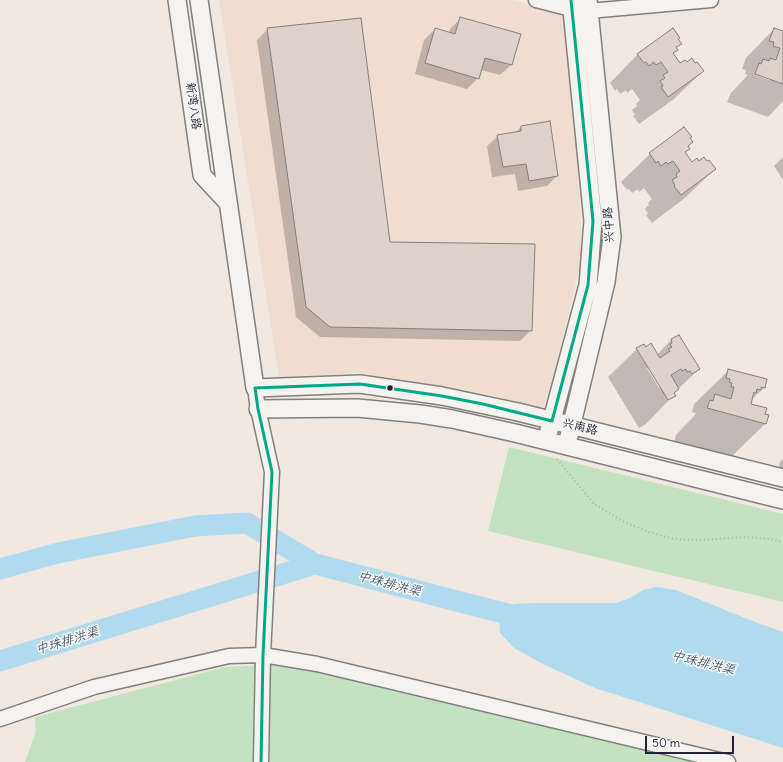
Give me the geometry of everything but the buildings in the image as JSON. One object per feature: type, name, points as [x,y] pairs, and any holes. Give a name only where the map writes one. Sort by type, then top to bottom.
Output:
[{"type":"street","name":"新湾八路","points":[[177,0],[202,174],[228,203]]},
{"type":"street","name":"新湾八路","points":[[199,0],[255,388]]},
{"type":"street","points":[[536,0],[589,6],[711,0]]},
{"type":"street","name":"兴中路","points":[[547,441],[588,285],[593,221],[571,4]]},
{"type":"street","name":"兴中路","points":[[562,453],[572,425],[606,282],[612,237],[589,6]]},
{"type":"street","name":"兴南路","points":[[255,388],[360,384],[442,396],[552,420],[783,478]]},
{"type":"street","points":[[255,388],[258,409],[272,472],[263,655],[260,762]]},
{"type":"street","name":"兴南路","points":[[258,409],[357,408],[452,419],[547,441],[562,453],[783,500]]},
{"type":"street","points":[[0,719],[94,687],[230,656],[263,655],[317,664],[728,762]]},
{"type":"path","points":[[562,453],[594,504],[624,522],[649,532],[674,539],[698,540],[746,537],[771,539],[783,542]]},
{"type":"shaded area","points":[[219,0],[511,0],[567,12],[583,253],[546,410],[488,394],[361,373],[279,377]]},
{"type":"green space","points":[[509,447],[783,514],[783,602],[488,531]]},
{"type":"green space","points":[[263,665],[293,667],[339,674],[701,762],[25,762],[36,732],[35,717],[225,667]]},
{"type":"water","points":[[656,587],[676,590],[783,632],[783,748],[595,688],[541,663],[514,648],[500,633],[499,613],[514,604],[616,603],[630,598],[643,590]]},
{"type":"waterway","points":[[0,569],[58,553],[195,526],[247,523],[315,564]]},
{"type":"waterway","name":"中珠排洪渠","points":[[0,661],[315,564],[526,619]]},
{"type":"transit line","points":[[261,762],[263,655],[272,472],[258,409],[255,388],[360,384],[442,396],[483,404],[552,421],[588,285],[593,221],[571,0]]}]
